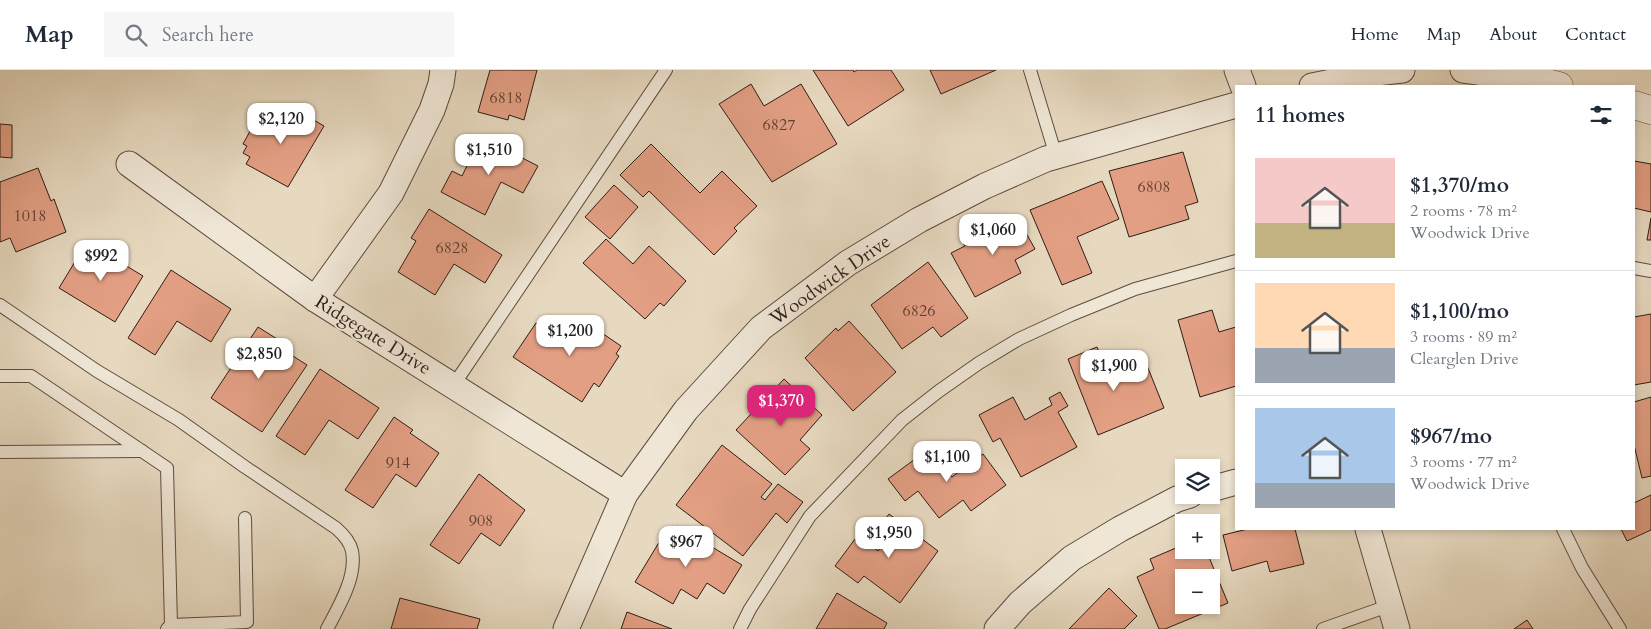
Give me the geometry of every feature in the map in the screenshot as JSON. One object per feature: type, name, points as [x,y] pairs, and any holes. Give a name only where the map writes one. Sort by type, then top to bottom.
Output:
[{"type":"street","points":[[315,299],[390,193],[432,110],[443,70]]},
{"type":"street","points":[[1237,70],[1243,85]]},
{"type":"street","points":[[1317,85],[1376,73],[1402,70]]},
{"type":"street","points":[[1478,71],[1518,76],[1555,85]]},
{"type":"street","name":"Woodwick Drive","points":[[566,629],[625,494],[686,410],[761,328],[848,263],[919,220],[985,186],[1046,158],[1235,104]]},
{"type":"street","points":[[1635,105],[1651,110]]},
{"type":"street","name":"Ridgegate Drive","points":[[129,164],[315,299],[625,494]]},
{"type":"street","points":[[1220,486],[1235,482]]},
{"type":"street","points":[[997,629],[1020,603],[1072,558],[1120,528],[1175,500]]},
{"type":"street","points":[[1368,530],[1397,629]]},
{"type":"lane","points":[[453,386],[666,70]]},
{"type":"lane","points":[[1030,70],[1056,156]]},
{"type":"lane","points":[[740,629],[750,609],[810,516],[902,420],[939,391],[978,363],[1019,339],[1071,315],[1135,289],[1235,261]]},
{"type":"lane","points":[[1635,268],[1651,271]]},
{"type":"lane","points":[[0,304],[97,370],[179,420],[336,528],[345,537],[351,549],[352,562],[350,577],[341,603],[327,629]]},
{"type":"lane","points":[[0,376],[31,376],[168,468],[168,627],[247,622],[244,518]]},
{"type":"lane","points":[[0,452],[142,451]]},
{"type":"lane","points":[[1563,530],[1582,568],[1620,629]]},
{"type":"lane","points":[[1323,629],[1391,606]]},
{"type":"building","points":[[490,70],[537,70],[524,120],[509,115],[508,120],[478,112]]},
{"type":"building","points":[[813,70],[853,70],[854,72],[857,70],[891,70],[904,90],[848,126]]},
{"type":"building","points":[[930,70],[996,70],[941,94]]},
{"type":"building","points":[[751,84],[764,106],[801,84],[837,144],[772,182],[719,104]]},
{"type":"building","points":[[288,105],[324,126],[288,187],[246,164],[250,157],[243,153],[247,146],[243,144],[259,115],[277,125]]},
{"type":"building","points":[[0,124],[12,125],[12,158],[0,157]]},
{"type":"building","points":[[481,137],[538,166],[523,193],[501,182],[485,215],[441,192],[452,171],[462,176]]},
{"type":"building","points":[[651,144],[700,193],[722,171],[757,206],[734,228],[737,231],[714,255],[649,191],[643,197],[620,175]]},
{"type":"building","points":[[1183,152],[1198,202],[1185,206],[1189,219],[1129,237],[1109,171]]},
{"type":"building","points":[[1635,161],[1651,164],[1651,212],[1635,208]]},
{"type":"building","points":[[38,168],[51,201],[54,199],[66,232],[16,252],[10,238],[0,242],[0,182]]},
{"type":"building","points":[[1102,181],[1119,219],[1077,237],[1092,273],[1062,285],[1030,210]]},
{"type":"building","points":[[614,185],[638,207],[610,239],[585,217]]},
{"type":"building","points":[[429,209],[502,255],[485,283],[454,264],[435,295],[398,272],[416,241],[411,238]]},
{"type":"building","points":[[1017,217],[1035,249],[1015,260],[1021,273],[975,297],[951,253],[965,246],[962,241],[994,224],[996,228]]},
{"type":"building","points":[[1651,218],[1651,240],[1647,240]]},
{"type":"building","points":[[606,239],[633,264],[649,246],[686,281],[664,306],[660,303],[645,319],[583,263]]},
{"type":"building","points":[[87,242],[143,276],[115,322],[59,288]]},
{"type":"building","points":[[928,262],[968,318],[941,337],[933,327],[902,349],[871,305]]},
{"type":"building","points":[[171,270],[231,309],[211,342],[177,321],[155,355],[128,338]]},
{"type":"building","points":[[1212,310],[1219,332],[1235,327],[1235,386],[1200,397],[1178,320]]},
{"type":"building","points":[[1651,314],[1651,382],[1635,385],[1635,317]]},
{"type":"building","points":[[563,321],[581,333],[587,323],[621,346],[616,354],[619,356],[599,387],[594,383],[582,402],[513,357],[536,323],[554,335]]},
{"type":"building","points":[[849,321],[896,372],[853,411],[805,358],[836,328],[838,331]]},
{"type":"building","points":[[258,327],[285,344],[282,349],[307,365],[262,432],[211,398]]},
{"type":"building","points":[[1097,347],[1110,378],[1146,363],[1164,408],[1098,435],[1068,359]]},
{"type":"building","points":[[320,369],[379,408],[358,439],[329,420],[305,455],[276,436]]},
{"type":"building","points":[[784,379],[822,415],[800,440],[810,449],[785,475],[736,430]]},
{"type":"building","points":[[1060,392],[1068,406],[1058,412],[1077,447],[1021,477],[1000,438],[993,442],[979,415],[1013,397],[1025,420],[1052,405],[1049,398]]},
{"type":"building","points":[[1651,397],[1651,476],[1642,478],[1635,449],[1635,402]]},
{"type":"building","points":[[394,417],[413,430],[410,433],[439,453],[416,487],[396,474],[373,508],[345,490]]},
{"type":"building","points":[[722,445],[772,484],[761,497],[765,500],[778,484],[803,502],[787,523],[776,513],[743,556],[676,505]]},
{"type":"building","points":[[930,448],[952,477],[983,454],[1006,485],[971,511],[963,500],[939,518],[918,491],[905,501],[888,479]]},
{"type":"building","points":[[479,474],[525,510],[500,546],[481,533],[459,564],[430,545]]},
{"type":"building","points":[[1651,495],[1651,530],[1627,541],[1622,530],[1635,530],[1635,503]]},
{"type":"building","points":[[889,514],[938,551],[900,603],[864,576],[858,583],[835,566],[858,535],[878,551],[880,548],[869,540]]},
{"type":"building","points":[[677,526],[742,565],[724,594],[707,583],[697,599],[681,589],[673,604],[635,582],[658,544],[663,539],[668,541]]},
{"type":"building","points":[[1244,530],[1295,530],[1304,564],[1270,572],[1267,561],[1232,571],[1223,535]]},
{"type":"building","points":[[1175,548],[1175,559],[1210,559],[1214,569],[1175,569],[1175,614],[1201,614],[1165,629],[1159,629],[1137,577],[1154,569],[1150,559]]},
{"type":"building","points":[[1220,584],[1228,603],[1220,606]]},
{"type":"building","points":[[1109,588],[1137,616],[1124,629],[1069,629]]},
{"type":"building","points":[[837,593],[887,623],[884,629],[816,629]]},
{"type":"building","points":[[400,598],[480,619],[477,629],[391,629]]},
{"type":"building","points":[[627,612],[672,629],[621,629]]},
{"type":"building","points":[[1527,620],[1533,629],[1514,629]]}]
